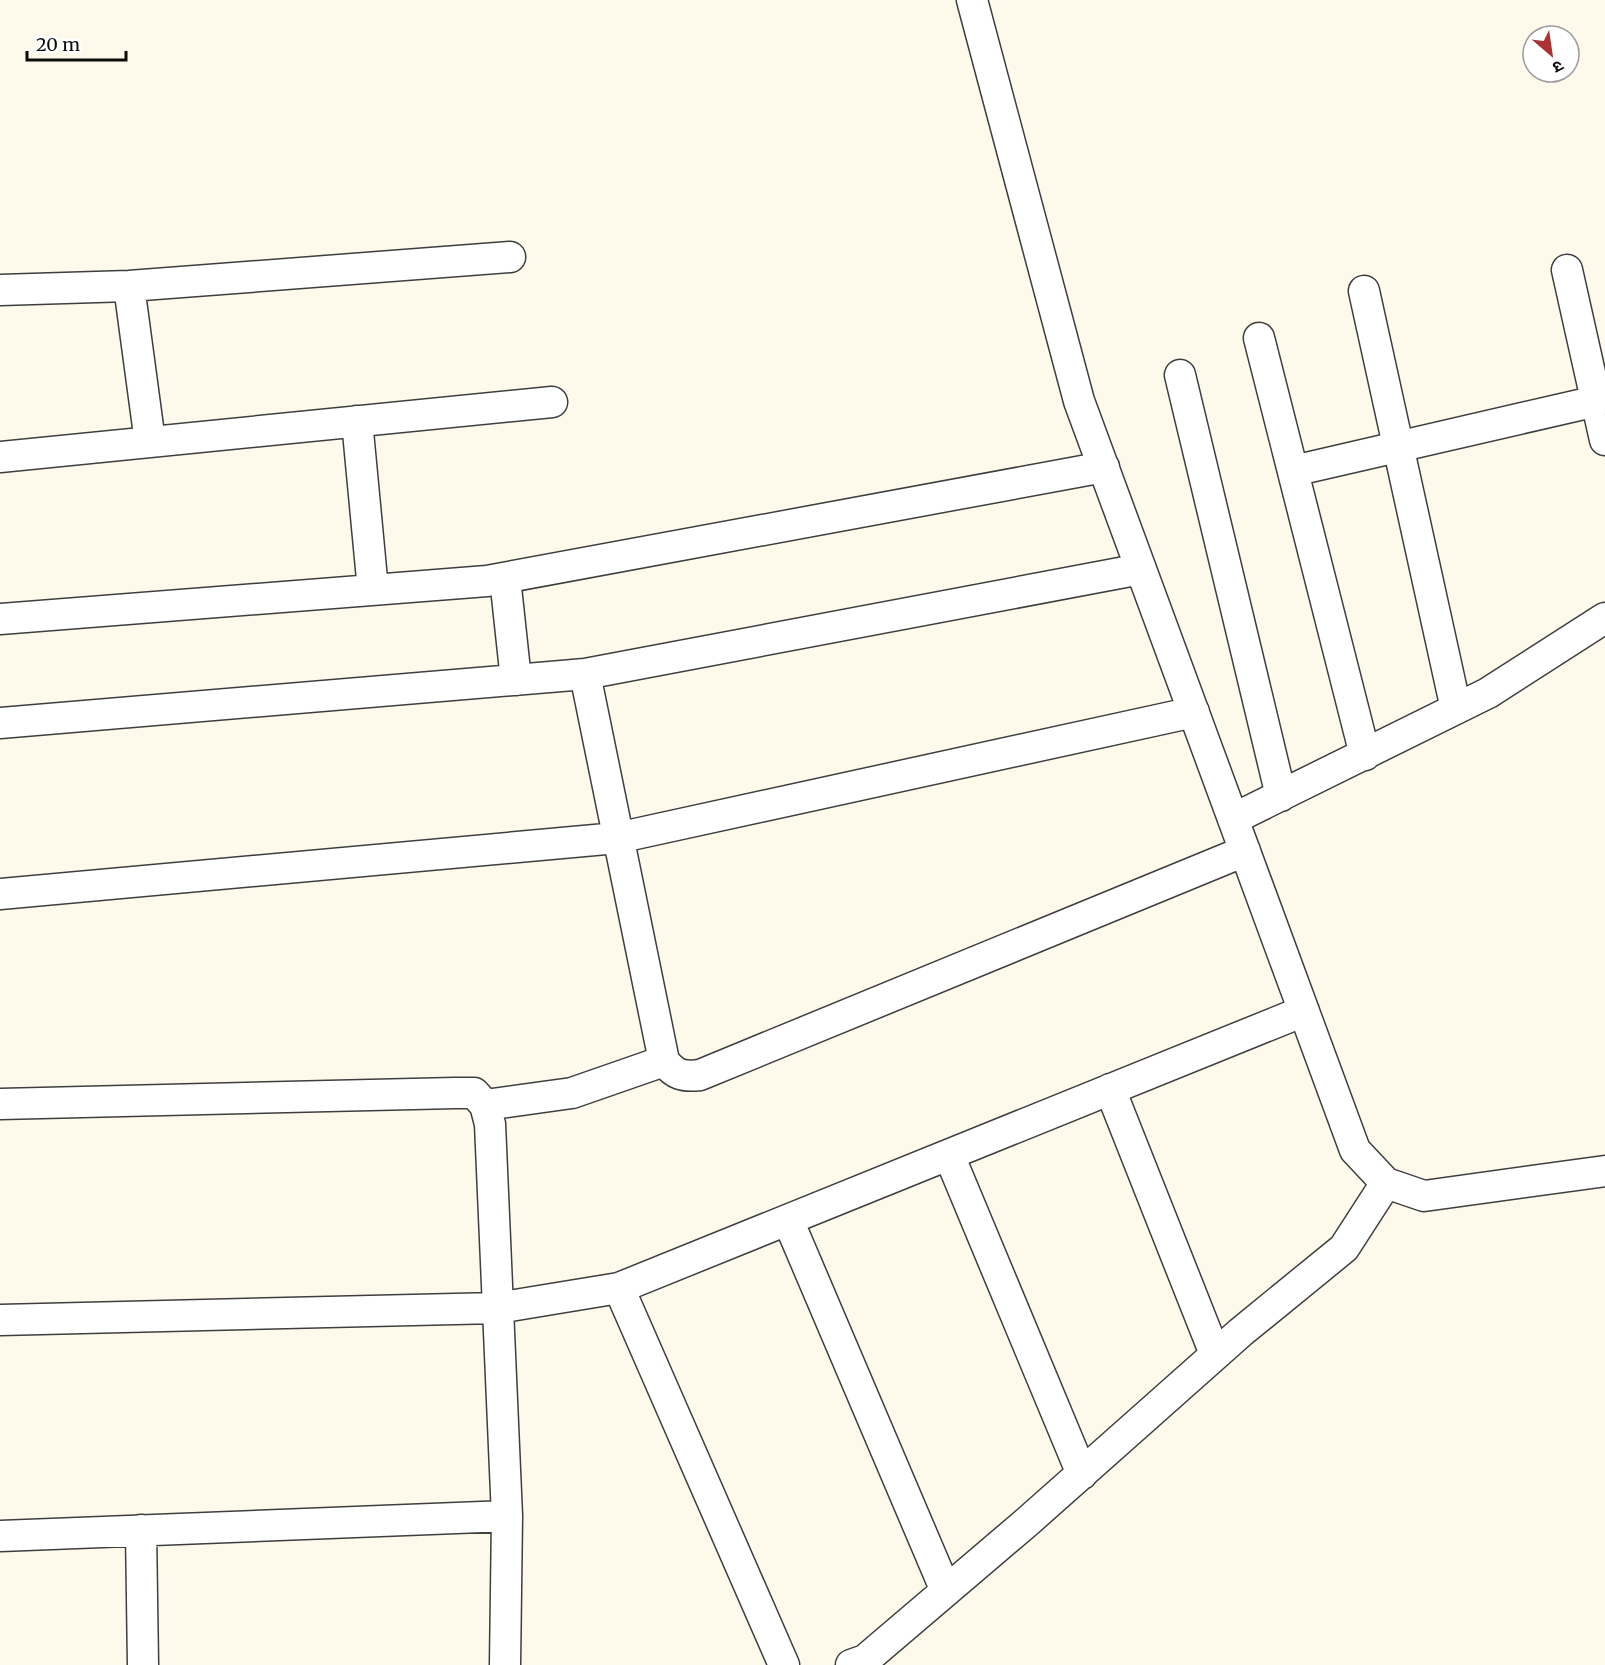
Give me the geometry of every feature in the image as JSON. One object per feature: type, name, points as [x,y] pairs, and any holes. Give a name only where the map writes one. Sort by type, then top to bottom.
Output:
[{"type":"street","points":[[972,0],[1076,390],[1355,1150],[1386,1183],[1424,1196],[1605,1171]]},
{"type":"street","points":[[0,290],[129,286],[510,257]]},
{"type":"street","points":[[1567,270],[1600,400],[1605,440]]},
{"type":"street","points":[[129,286],[150,442]]},
{"type":"street","points":[[1364,291],[1456,709]]},
{"type":"street","points":[[1258,338],[1365,755]]},
{"type":"street","points":[[1180,375],[1281,796]]},
{"type":"street","points":[[1293,471],[1600,400]]},
{"type":"street","points":[[0,457],[552,402]]},
{"type":"street","points":[[357,421],[373,590]]},
{"type":"street","points":[[0,619],[505,578],[1104,467]]},
{"type":"street","points":[[0,723],[585,674],[1141,569]]},
{"type":"street","points":[[505,578],[516,680]]},
{"type":"street","points":[[1233,819],[1488,693],[1605,618]]},
{"type":"street","points":[[585,674],[664,1061],[673,1072],[685,1077],[700,1075],[1245,850]]},
{"type":"street","points":[[0,894],[617,838],[1194,712]]},
{"type":"street","points":[[0,1320],[497,1308],[619,1288],[1304,1011]]},
{"type":"street","points":[[485,1105],[572,1093],[664,1061]]},
{"type":"street","points":[[1110,1089],[1215,1354]]},
{"type":"street","points":[[0,1104],[474,1093],[485,1105],[490,1124],[507,1516],[505,1665]]},
{"type":"street","points":[[949,1155],[1082,1474]]},
{"type":"street","points":[[851,1665],[865,1660],[1082,1474],[1215,1354],[1344,1248],[1386,1183]]},
{"type":"street","points":[[788,1220],[946,1591]]},
{"type":"street","points":[[619,1288],[784,1665]]},
{"type":"street","points":[[0,1536],[507,1516]]},
{"type":"street","points":[[141,1530],[143,1665]]}]
